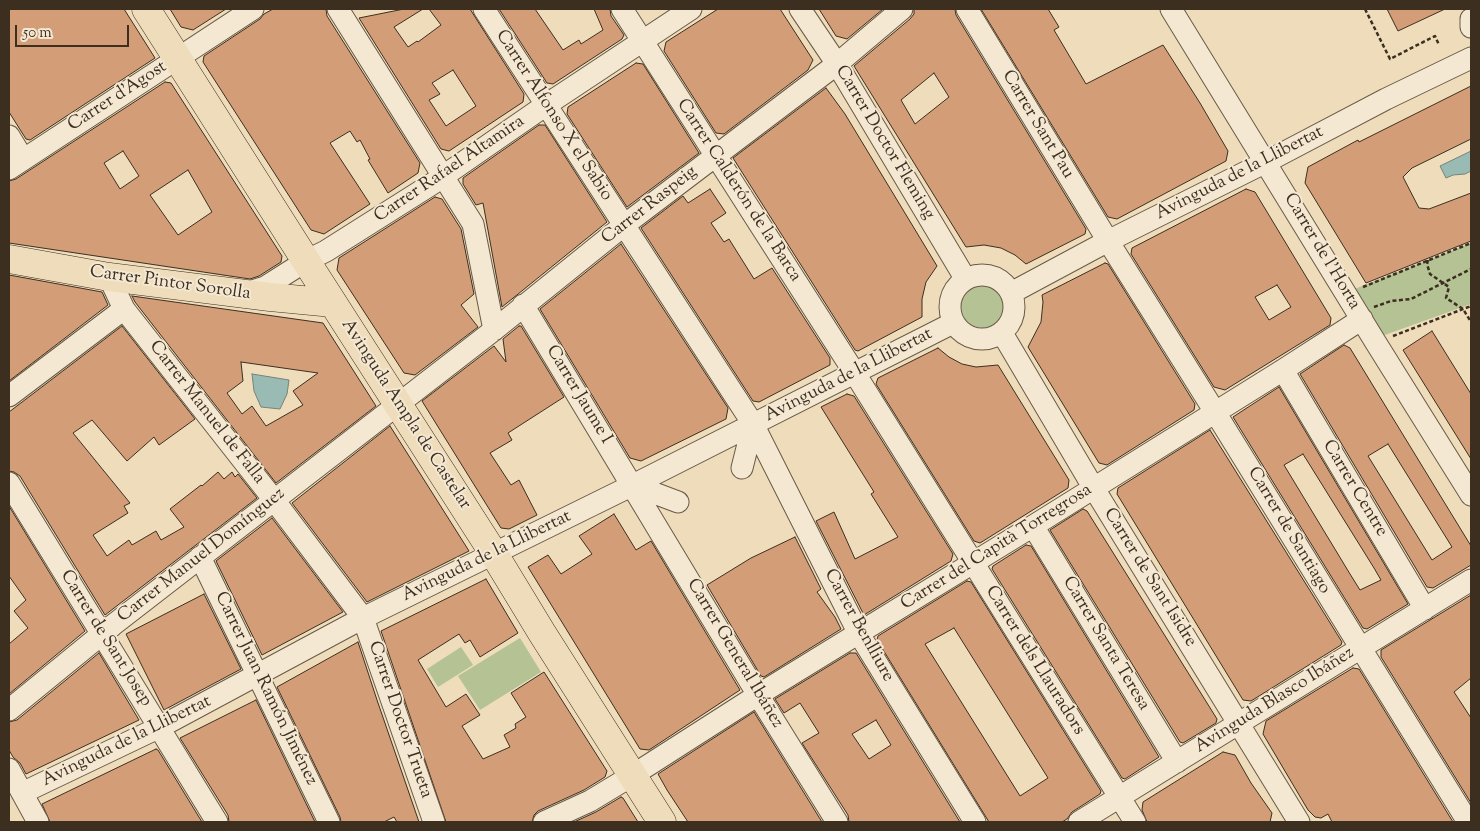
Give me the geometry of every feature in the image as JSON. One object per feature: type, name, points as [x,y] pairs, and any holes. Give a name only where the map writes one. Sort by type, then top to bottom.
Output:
[{"type":"main road","name":"Avinguda Ampla de Castelar","points":[[146,9],[399,404],[662,822]]},
{"type":"main road","name":"Carrer Pintor Sorolla","points":[[9,259],[110,277],[333,303]]},
{"type":"street","name":"Carrer d'Agost","points":[[16,164],[253,9]]},
{"type":"street","points":[[338,9],[444,174],[473,224],[494,330]]},
{"type":"street","name":"Carrer Alfonso X el Sabio","points":[[484,9],[753,424]]},
{"type":"street","name":"Carrer Calderón de la Barca","points":[[622,9],[854,372]]},
{"type":"street","name":"Carrer Rafael Altamira","points":[[243,294],[265,287],[432,184],[642,40],[691,9]]},
{"type":"street","name":"Carrer Doctor Fleming","points":[[800,9],[837,64],[965,278]]},
{"type":"street","name":"Carrer Raspeig","points":[[399,404],[623,226],[837,64],[902,9]]},
{"type":"street","name":"Carrer Sant Pau","points":[[967,9],[1108,241]]},
{"type":"street","name":"Carrer de l'Horta","points":[[1171,9],[1471,495]]},
{"type":"street","points":[[1471,19],[1471,27]]},
{"type":"street","name":"Avinguda de la Llibertat","points":[[1011,293],[1108,241],[1266,162],[1386,99],[1471,58]]},
{"type":"street","points":[[9,136],[16,164]]},
{"type":"street","name":"Carrer de Santiago","points":[[1108,241],[1216,412],[1468,822]]},
{"type":"street","points":[[986,274],[1001,281],[1011,293],[1014,303],[1014,314],[1002,333],[989,338],[975,339],[963,333],[953,323],[949,303],[957,285],[965,278],[986,274]]},
{"type":"street","name":"Carrer Manuel de Falla","points":[[110,277],[124,309],[364,618]]},
{"type":"street","name":"Carrer Jaume I","points":[[524,305],[633,486]]},
{"type":"street","points":[[9,396],[124,309]]},
{"type":"street","name":"Avinguda de la Llibertat","points":[[22,793],[160,727],[364,618],[633,486],[753,424],[782,418],[804,407],[854,372],[953,323]]},
{"type":"street","name":"Carrer del Capità Torregrosa","points":[[544,822],[590,801],[633,776],[758,695],[1283,370],[1369,331]]},
{"type":"street","name":"Carrer de Sant Isidre","points":[[1002,333],[1093,487],[1240,723],[1298,822]]},
{"type":"street","name":"Carrer Centre","points":[[1283,370],[1425,608]]},
{"type":"street","name":"Carrer dels Llauradors","points":[[854,372],[1135,822]]},
{"type":"street","name":"Carrer Manuel Domínguez","points":[[9,710],[200,557],[399,404]]},
{"type":"street","points":[[742,468],[753,424]]},
{"type":"street","name":"Carrer Benlliure","points":[[753,424],[859,634],[975,822]]},
{"type":"street","name":"Carrer de Sant Josep","points":[[9,483],[217,822]]},
{"type":"street","points":[[633,486],[678,502]]},
{"type":"street","name":"Carrer General Ibáñez","points":[[633,486],[758,695],[837,822]]},
{"type":"street","name":"Carrer Santa Teresa","points":[[1033,526],[1177,762]]},
{"type":"street","name":"Carrer Juan Ramón Jiménez","points":[[200,557],[329,822]]},
{"type":"street","name":"Avinguda Blasco Ibáñez","points":[[1079,822],[1471,580]]},
{"type":"street","name":"Carrer Doctor Trueta","points":[[364,618],[434,822]]},
{"type":"street","points":[[9,769],[38,822]]},
{"type":"path","points":[[1365,9],[1390,60],[1435,36],[1438,45]]},
{"type":"path","points":[[1344,292],[1366,286],[1471,243]]},
{"type":"path","points":[[1428,260],[1427,264],[1430,274],[1444,282],[1449,288],[1446,298],[1463,309],[1471,322]]},
{"type":"path","points":[[1471,269],[1411,299],[1391,301],[1365,309],[1369,331],[1471,306]]},
{"type":"green space","points":[[1471,243],[1471,304],[1382,336],[1352,290]]},
{"type":"green space","points":[[987,284],[999,290],[1004,297],[1004,315],[999,322],[992,327],[979,328],[971,325],[964,318],[961,302],[964,294],[971,287]]},
{"type":"green space","points":[[520,638],[541,672],[480,710],[458,676]]},
{"type":"green space","points":[[461,647],[473,665],[438,687],[427,669]]},
{"type":"water","points":[[1471,151],[1471,171],[1446,178],[1440,166]]},
{"type":"water","points":[[252,374],[289,380],[287,394],[280,409],[261,407],[254,391]]},
{"type":"building","points":[[9,9],[124,9],[155,58],[30,140],[26,139],[9,112]]},
{"type":"building","points":[[170,9],[226,9],[193,30],[181,27]]},
{"type":"building","points":[[273,9],[326,9],[327,16],[420,163],[418,173],[388,193],[368,160],[370,159],[360,140],[357,142],[350,131],[330,143],[370,204],[324,234],[311,230],[203,62],[204,56]]},
{"type":"building","points":[[404,9],[423,9],[394,27],[408,47],[441,25],[429,9],[470,9],[524,94],[523,102],[449,151],[441,149],[359,18]],"holes":[[[453,70],[476,106],[446,126],[429,100],[440,94],[432,83]]]},
{"type":"building","points":[[499,9],[535,9],[563,50],[579,40],[581,44],[603,30],[594,9],[610,9],[611,16],[624,35],[622,39],[553,84],[547,83]]},
{"type":"building","points":[[718,9],[780,9],[813,60],[808,70],[724,134],[716,133],[664,51],[666,42]]},
{"type":"building","points":[[819,9],[883,9],[847,39],[836,36]]},
{"type":"building","points":[[914,9],[955,9],[956,15],[1086,229],[1085,234],[1026,264],[1015,255],[1001,248],[984,245],[966,247],[854,66],[914,14]],"holes":[[[934,73],[949,97],[915,124],[901,100]]]},
{"type":"building","points":[[981,9],[1048,9],[1059,27],[1054,30],[1086,84],[1163,45],[1228,151],[1226,161],[1117,219],[1108,217]]},
{"type":"building","points":[[1387,9],[1445,9],[1398,31]]},
{"type":"building","points":[[636,63],[643,64],[699,153],[627,207],[567,114],[568,107]]},
{"type":"building","points":[[165,82],[171,83],[282,256],[281,262],[259,276],[250,279],[9,243],[9,181],[16,179]],"holes":[[[123,151],[139,176],[120,189],[104,163]],[[188,170],[212,212],[178,235],[150,195]]]},
{"type":"building","points":[[1471,86],[1471,139],[1412,168],[1403,177],[1419,208],[1429,209],[1471,193],[1471,241],[1366,283],[1305,183],[1308,167],[1358,140],[1359,142]]},
{"type":"building","points":[[826,88],[845,114],[937,266],[926,282],[922,299],[922,317],[858,351],[855,350],[733,158]]},
{"type":"building","points":[[539,125],[545,125],[607,222],[502,307],[483,203],[476,205],[463,184],[463,178]]},
{"type":"building","points":[[710,189],[726,213],[711,223],[724,242],[729,239],[754,279],[772,268],[830,358],[830,365],[759,402],[753,401],[641,228],[683,196],[688,203]]},
{"type":"building","points":[[1246,189],[1255,192],[1331,318],[1330,325],[1225,390],[1214,387],[1131,254],[1132,248]],"holes":[[[1277,285],[1291,307],[1269,320],[1255,297]]]},
{"type":"building","points":[[435,197],[442,199],[461,229],[474,294],[461,305],[478,327],[415,375],[404,373],[337,270],[339,258]]},
{"type":"building","points":[[621,244],[728,408],[726,419],[641,461],[630,458],[540,309]]},
{"type":"building","points":[[1105,263],[1108,264],[1195,404],[1194,410],[1107,465],[1099,463],[1028,347],[1041,322],[1042,295]]},
{"type":"building","points":[[9,275],[102,292],[108,305],[9,381]]},
{"type":"building","points":[[132,296],[323,323],[376,406],[276,483]],"holes":[[[241,362],[318,373],[293,391],[303,405],[266,426],[252,406],[242,414],[227,393],[243,381]]]},
{"type":"building","points":[[122,326],[195,419],[159,445],[154,437],[127,461],[92,420],[73,433],[130,503],[124,506],[128,513],[93,535],[107,556],[129,540],[132,545],[156,531],[161,540],[184,527],[170,509],[218,472],[224,479],[232,472],[235,477],[238,474],[257,498],[105,615],[20,476],[9,471],[9,412]]},
{"type":"building","points":[[521,326],[564,397],[508,433],[512,440],[490,453],[511,485],[519,480],[537,515],[509,529],[501,528],[422,401],[494,346],[506,362],[503,339]]},
{"type":"building","points":[[1432,331],[1471,394],[1471,459],[1403,350]]},
{"type":"building","points":[[1344,345],[1350,348],[1471,546],[1471,565],[1433,588],[1427,587],[1300,374]],"holes":[[[1388,444],[1452,547],[1432,560],[1368,456]]]},
{"type":"building","points":[[938,348],[962,364],[976,367],[998,365],[1069,480],[1068,488],[980,543],[974,541],[876,384],[878,378]]},
{"type":"building","points":[[1279,387],[1408,604],[1367,629],[1363,628],[1233,417]],"holes":[[[1303,454],[1381,580],[1360,590],[1284,465]]]},
{"type":"building","points":[[847,394],[854,396],[953,554],[951,561],[864,615],[816,521],[834,512],[855,559],[898,537],[871,494],[874,492],[821,407]]},
{"type":"building","points":[[390,426],[469,551],[367,602],[292,503]]},
{"type":"building","points":[[1210,430],[1342,642],[1341,645],[1251,701],[1243,700],[1117,494],[1118,488]]},
{"type":"building","points":[[9,506],[85,631],[9,694],[9,644],[28,628],[14,611],[26,600],[9,576]]},
{"type":"building","points":[[1083,509],[1087,511],[1217,719],[1216,723],[1183,743],[1180,742],[1050,530]]},
{"type":"building","points":[[614,514],[636,550],[651,541],[740,690],[649,750],[640,749],[528,567],[548,555],[561,574],[592,554],[579,536]]},
{"type":"building","points":[[272,518],[343,612],[262,655],[216,561]]},
{"type":"building","points":[[795,537],[821,589],[817,592],[841,629],[764,677],[761,676],[707,585],[751,558]]},
{"type":"building","points":[[1026,545],[1031,546],[1159,757],[1125,779],[1122,778],[992,569],[993,566]]},
{"type":"building","points":[[486,579],[518,633],[480,657],[470,640],[465,643],[459,634],[418,660],[446,707],[466,694],[480,715],[462,726],[483,759],[510,747],[504,735],[516,728],[515,724],[526,717],[511,693],[544,672],[607,771],[605,777],[584,790],[538,811],[534,815],[532,822],[446,822],[381,631]]},
{"type":"building","points":[[967,581],[971,582],[1101,791],[1100,794],[1072,812],[1062,822],[989,822],[877,640],[878,636]],"holes":[[[954,628],[1048,778],[1020,796],[925,644]]]},
{"type":"building","points":[[204,594],[241,669],[164,710],[126,634]]},
{"type":"building","points":[[1471,595],[1471,678],[1454,692],[1471,718],[1471,803],[1381,657],[1381,650]]},
{"type":"building","points":[[358,642],[419,822],[397,822],[394,817],[384,822],[341,822],[277,687]]},
{"type":"building","points":[[99,653],[139,720],[26,774],[9,750],[9,722],[17,720]]},
{"type":"building","points":[[850,653],[856,653],[960,822],[849,822],[848,815],[802,743],[819,733],[800,703],[784,713],[775,699]],"holes":[[[876,720],[891,745],[869,759],[852,734]]]},
{"type":"building","points":[[1353,668],[1359,669],[1453,822],[1332,822],[1328,814],[1321,818],[1315,817],[1308,810],[1263,734],[1266,721]]},
{"type":"building","points":[[256,700],[315,822],[229,822],[228,815],[180,738]]},
{"type":"building","points":[[754,712],[822,822],[688,822],[667,790],[658,774]]},
{"type":"building","points":[[156,749],[202,822],[50,822],[42,804]]},
{"type":"building","points":[[1223,752],[1235,755],[1251,783],[1272,813],[1270,822],[1147,822],[1142,810],[1143,802]]},
{"type":"building","points":[[621,797],[638,822],[574,822],[596,812]]}]
